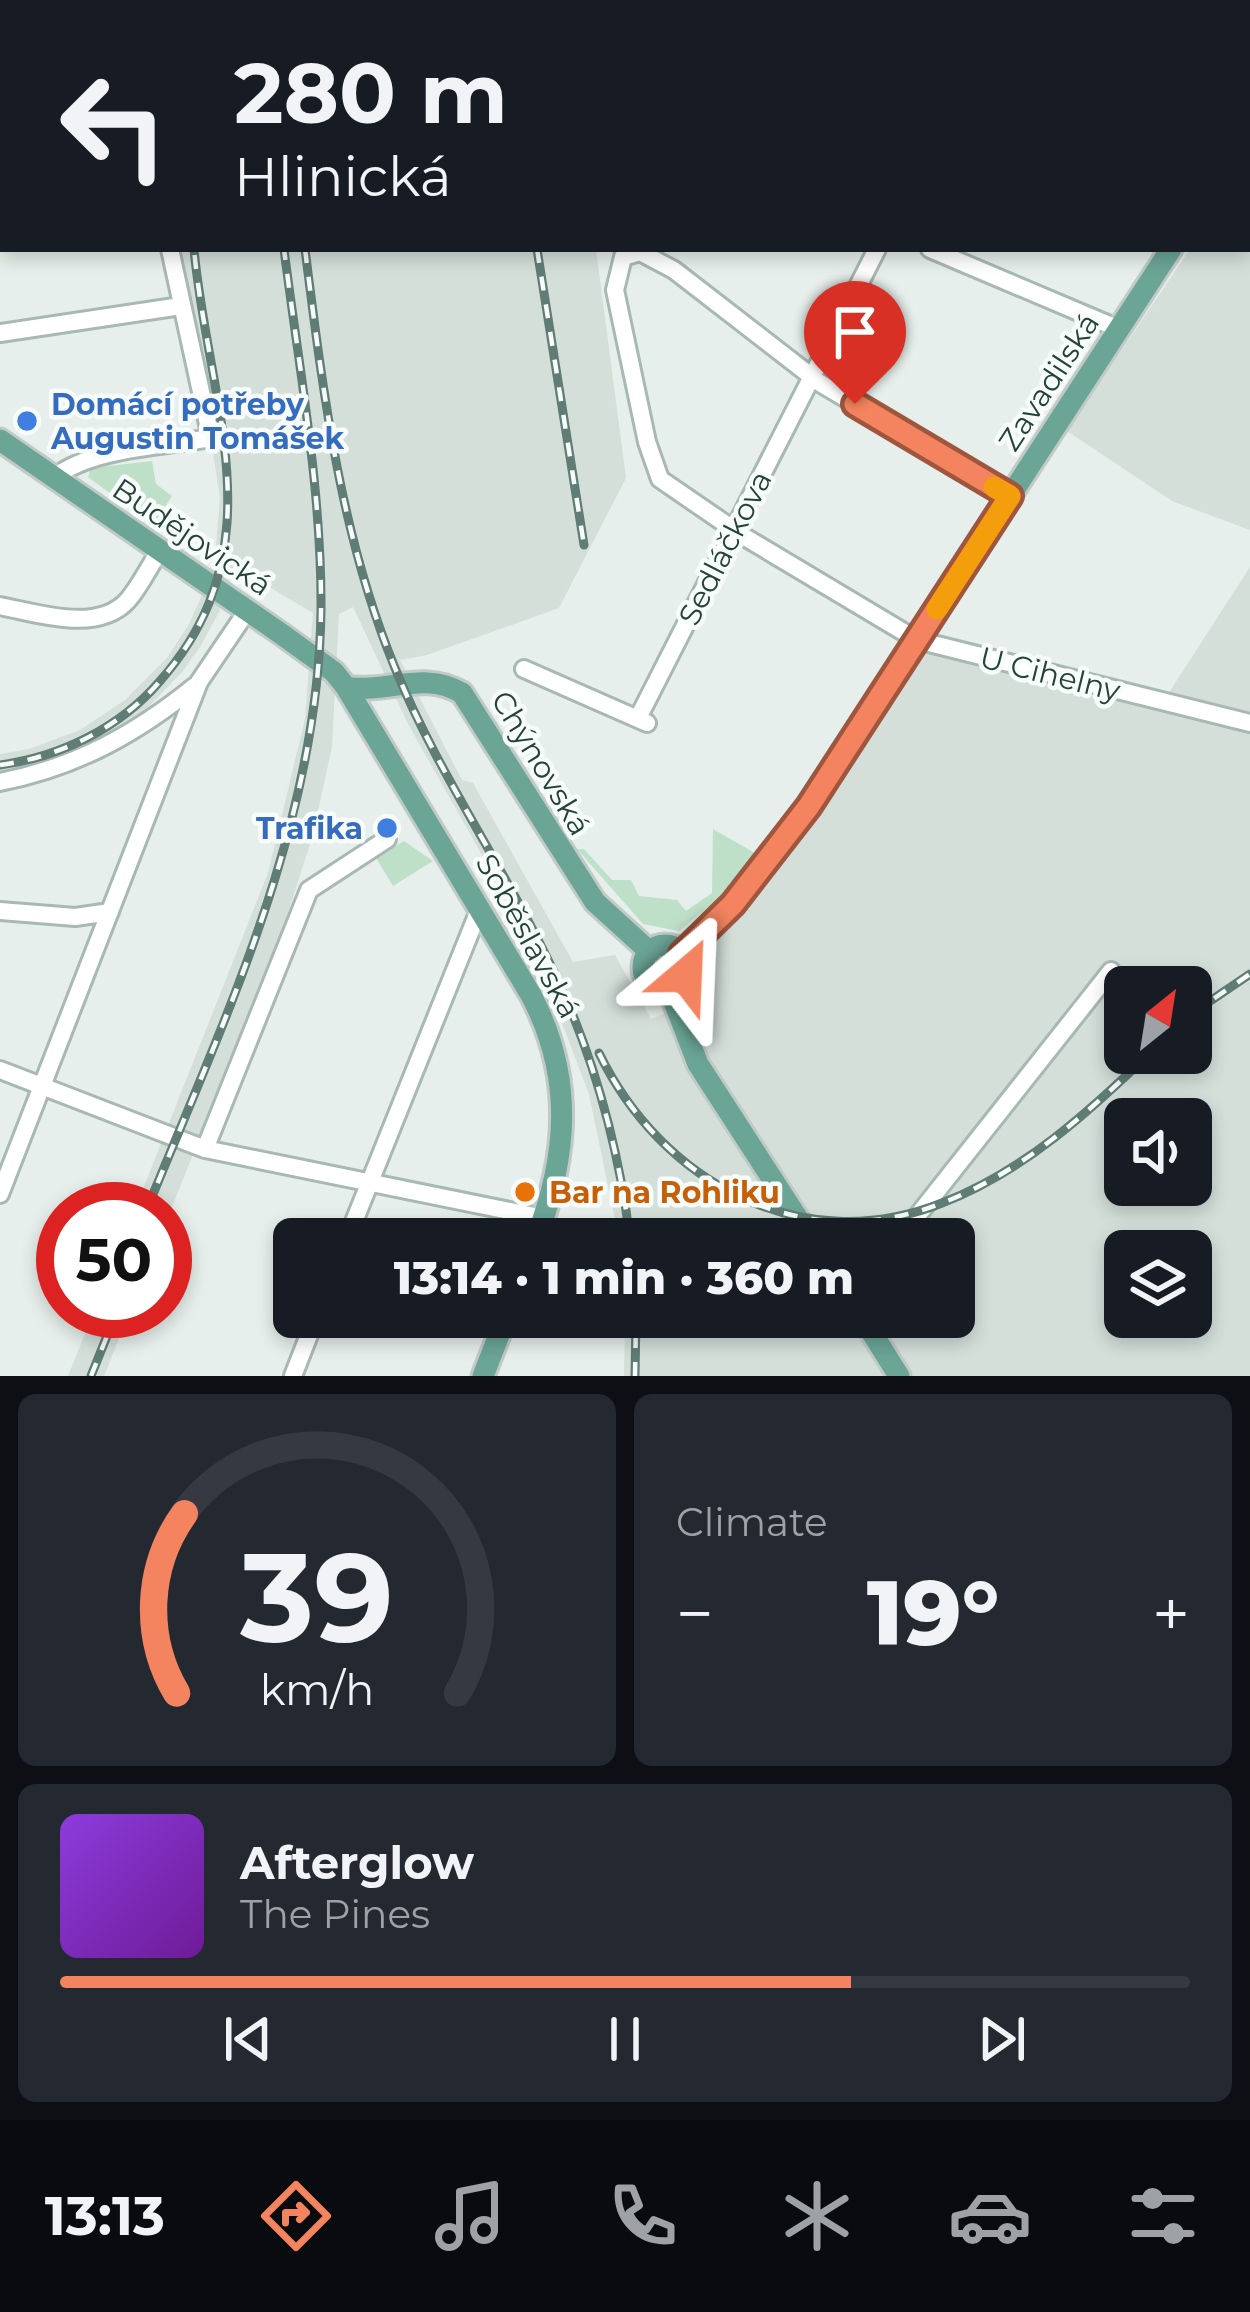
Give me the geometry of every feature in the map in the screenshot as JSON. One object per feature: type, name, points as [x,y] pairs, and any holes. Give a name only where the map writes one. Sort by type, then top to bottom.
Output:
[{"type":"main road","name":"Zavadilská","points":[[682,954],[733,904],[809,806],[1170,252]]},
{"type":"main road","name":"Budějovická","points":[[0,440],[334,672],[346,687]]},
{"type":"main road","name":"Chýnovská","points":[[346,687],[364,690],[430,680],[463,693],[595,902],[650,952],[644,964],[646,977],[656,987],[669,988],[704,1076],[797,1218]]},
{"type":"main road","name":"Soběslavská","points":[[346,687],[544,1019],[561,1075],[564,1129],[543,1218]]},
{"type":"main road","points":[[650,952],[670,946],[682,954],[686,975],[669,988]]},
{"type":"main road","points":[[483,1376],[498,1338]]},
{"type":"main road","points":[[875,1338],[899,1376]]},
{"type":"street","points":[[54,478],[95,458],[211,438],[171,252]]},
{"type":"street","name":"Sedláčkova","points":[[524,669],[643,721],[875,252]]},
{"type":"street","points":[[937,252],[1119,329]]},
{"type":"street","name":"U Cihelny","points":[[812,376],[674,270],[646,253],[626,254],[615,290],[660,479],[917,640],[1250,722]]},
{"type":"street","points":[[0,333],[181,306]]},
{"type":"street","points":[[812,376],[1010,496]]},
{"type":"street","points":[[0,606],[84,618],[111,613],[129,599],[159,552]]},
{"type":"street","points":[[0,1194],[199,682],[247,611]]},
{"type":"street","points":[[0,782],[43,774],[93,754],[149,724],[199,682]]},
{"type":"street","points":[[201,1148],[309,890],[387,839]]},
{"type":"street","points":[[356,1218],[480,908]]},
{"type":"street","points":[[0,911],[75,917],[110,913]]},
{"type":"street","points":[[915,1218],[1104,980]]},
{"type":"street","points":[[0,1070],[201,1148],[498,1218]]},
{"type":"street","points":[[293,1376],[308,1338]]},
{"type":"shaded area","points":[[181,252],[596,252],[626,478],[559,608],[427,655],[400,660],[462,780],[473,783],[573,962],[615,955],[651,1019],[685,1005],[705,957],[922,646],[1159,708],[1250,567],[1250,1376],[624,1376],[625,1338],[975,1338],[975,1218],[615,1218],[589,1094],[530,940],[408,724],[353,607],[339,614],[332,747],[312,838],[278,944],[182,1182],[146,1182],[268,873],[305,719],[313,613],[234,566],[219,612],[200,647],[139,717],[90,749],[0,775],[0,754],[80,730],[125,700],[167,658],[204,591],[216,546],[220,497]]},
{"type":"shaded area","points":[[1188,252],[1250,252],[1250,530],[1172,501],[1067,431]]},
{"type":"shaded area","points":[[83,1338],[119,1338],[104,1376],[68,1376]]},
{"type":"green space","points":[[152,461],[156,484],[172,496],[153,525],[88,477],[91,468]]},
{"type":"green space","points":[[713,829],[755,853],[721,897],[679,931],[643,924],[577,849],[584,849],[612,880],[631,880],[639,896],[677,900],[686,911],[712,893]]},
{"type":"green space","points":[[404,841],[433,861],[393,886],[376,858]]},
{"type":"railway","points":[[0,765],[45,755],[88,738],[127,713],[160,681],[196,630],[217,578],[227,526],[227,473],[194,252]]},
{"type":"railway","points":[[158,1182],[262,917],[304,767],[316,690],[321,611],[318,520],[284,252]]},
{"type":"railway","points":[[305,252],[336,462],[376,617],[414,711],[567,1001],[607,1118],[627,1218]]},
{"type":"railway","points":[[537,252],[584,545]]},
{"type":"railway","points":[[1212,1000],[1250,974]]},
{"type":"railway","points":[[599,1053],[626,1099],[659,1139],[698,1172],[741,1197],[788,1214],[838,1221],[890,1218],[972,1190],[1027,1157],[1127,1074]]},
{"type":"railway","points":[[91,1376],[106,1338]]},
{"type":"railway","points":[[635,1376],[636,1338]]},
{"type":"slow traffic","points":[[937,609],[1010,496],[994,487]]},
{"type":"place","name":"Domácí potřeby Augustin Tomášek","points":[[27,421]]},
{"type":"place","name":"Trafika","points":[[387,828]]},
{"type":"place","name":"Bar na Rohliku","points":[[525,1192]]},
{"type":"route","points":[[686,975],[682,954],[733,904],[809,806],[1010,496],[855,404]]}]
